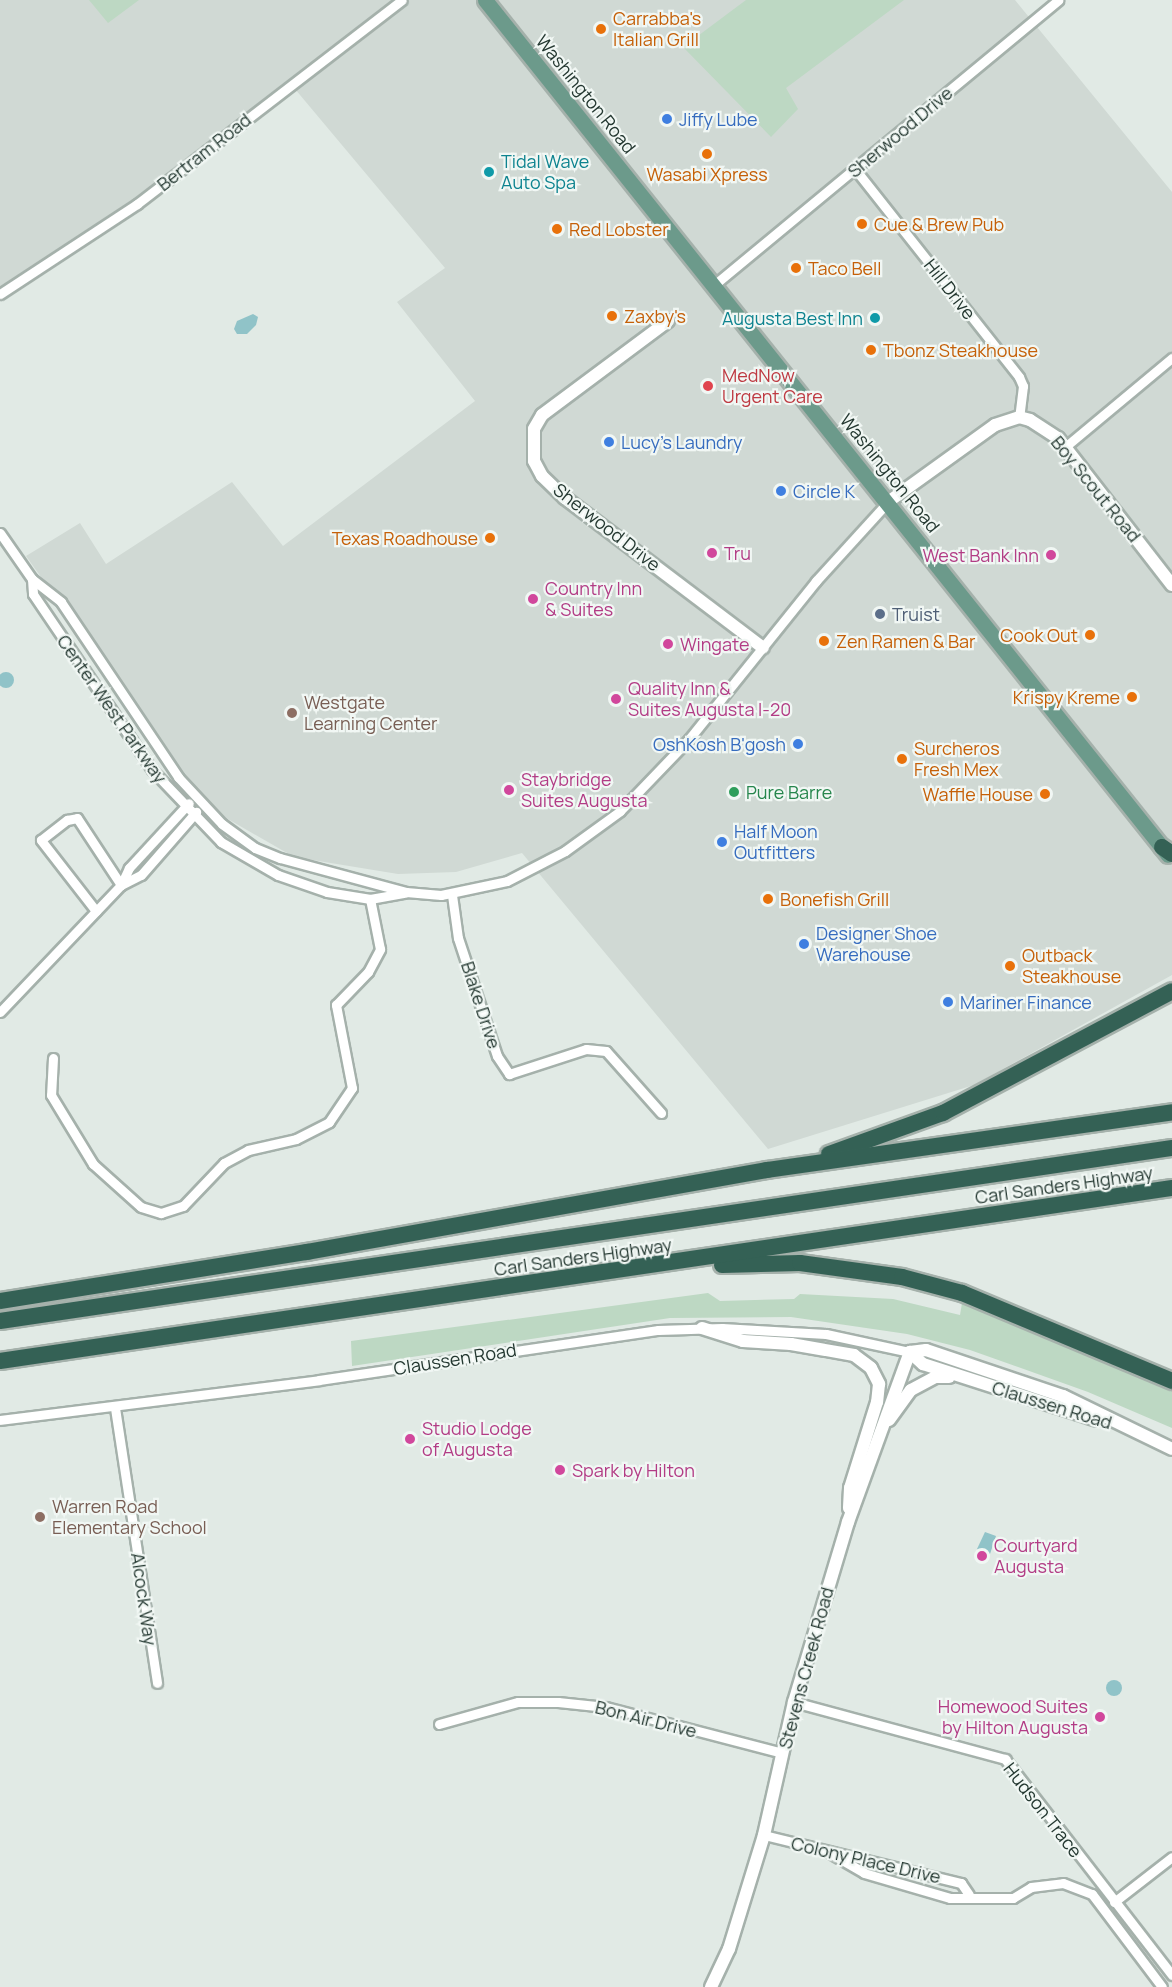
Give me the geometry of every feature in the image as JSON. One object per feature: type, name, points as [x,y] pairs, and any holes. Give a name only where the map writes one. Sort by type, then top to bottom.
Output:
[{"type":"highway","points":[[768,1170],[844,1149],[943,1113],[1172,991]]},
{"type":"highway","points":[[0,1301],[307,1252],[768,1170],[1172,1112]]},
{"type":"highway","name":"Carl Sanders Highway","points":[[0,1321],[1172,1148]]},
{"type":"highway","name":"Carl Sanders Highway","points":[[0,1361],[1172,1188]]},
{"type":"highway","points":[[634,1268],[800,1263],[902,1277],[962,1293],[1172,1381]]},
{"type":"main road","name":"Washington Road","points":[[485,0],[1169,854]]},
{"type":"street","name":"Bertram Road","points":[[0,294],[136,204],[402,0]]},
{"type":"street","name":"Sherwood Drive","points":[[714,285],[1058,0]]},
{"type":"street","name":"Hill Drive","points":[[855,169],[1019,377],[1023,386],[1018,417]]},
{"type":"street","name":"Sherwood Drive","points":[[668,321],[542,416],[534,429],[534,461],[542,476],[569,501],[763,648]]},
{"type":"street","points":[[1065,447],[1172,358]]},
{"type":"street","name":"Boy Scout Road","points":[[1018,417],[1048,429],[1065,447],[1172,585]]},
{"type":"street","points":[[888,501],[983,432],[1018,417]]},
{"type":"street","name":"Center West Parkway","points":[[0,533],[32,579],[61,602],[202,806],[255,848],[271,855],[406,892],[452,895],[507,881],[596,831],[673,757],[822,574],[888,501]]},
{"type":"street","name":"Center West Parkway","points":[[32,579],[33,594],[79,667],[152,770],[193,816],[221,842],[278,875],[327,892],[370,899],[406,892]]},
{"type":"street","points":[[0,1012],[121,885],[129,868],[194,796]]},
{"type":"street","points":[[121,885],[141,875],[202,806]]},
{"type":"street","points":[[96,911],[41,840],[67,820],[77,818],[121,885]]},
{"type":"street","name":"Blake Drive","points":[[452,895],[458,938],[497,1056],[509,1074],[586,1049],[606,1051],[661,1113]]},
{"type":"street","points":[[53,1058],[51,1095],[93,1164],[141,1207],[161,1213],[183,1206],[224,1163],[248,1150],[296,1139],[329,1122],[352,1088],[336,1005],[368,972],[380,949],[370,899]]},
{"type":"street","points":[[702,1328],[743,1341],[791,1344],[854,1355],[871,1368],[879,1384],[877,1402],[850,1488],[848,1522]]},
{"type":"street","name":"Claussen Road","points":[[0,1420],[115,1408],[611,1335],[702,1328],[826,1334],[910,1352],[926,1350],[1063,1396],[1121,1426]]},
{"type":"street","name":"Claussen Road","points":[[910,1352],[923,1364],[1121,1426]]},
{"type":"street","name":"Stevens Creek Road","points":[[711,1987],[729,1949],[764,1835],[794,1702],[848,1522],[910,1352]]},
{"type":"street","points":[[884,1425],[911,1390],[935,1377],[965,1378]]},
{"type":"street","name":"Alcock Way","points":[[115,1408],[157,1683]]},
{"type":"street","points":[[1121,1426],[1172,1449]]},
{"type":"street","name":"Bon Air Drive","points":[[439,1724],[518,1702],[558,1702],[606,1707],[782,1753]]},
{"type":"street","name":"Hudson Trace","points":[[794,1702],[1005,1759],[1172,1975]]},
{"type":"street","name":"Colony Place Drive","points":[[764,1835],[830,1853],[865,1857],[961,1883],[969,1895],[997,1900],[1013,1898],[1031,1887],[1063,1883],[1092,1894],[1162,1987]]},
{"type":"street","points":[[830,1853],[864,1873],[950,1898],[969,1895]]},
{"type":"street","points":[[1114,1902],[1172,1857]]},
{"type":"shaded area","points":[[0,0],[1015,0],[1172,192],[1172,975],[974,1085],[768,1149],[522,853],[456,872],[398,874],[294,857],[214,811],[177,768],[26,556],[80,523],[106,564],[232,482],[283,546],[475,401],[397,302],[445,268],[295,89],[0,293]]},
{"type":"green space","points":[[89,0],[139,0],[108,23]]},
{"type":"green space","points":[[746,0],[904,0],[786,88],[798,109],[771,137],[683,47]]},
{"type":"green space","points":[[708,1293],[720,1301],[794,1299],[800,1294],[893,1299],[960,1315],[962,1303],[973,1304],[1172,1389],[1172,1428],[1088,1392],[970,1350],[907,1334],[791,1317],[670,1318],[352,1366],[351,1341]]},
{"type":"water","points":[[253,314],[258,317],[256,325],[247,334],[237,334],[234,329],[237,321]]},
{"type":"water","points":[[6,672],[14,680],[6,688],[-2,680]]},
{"type":"water","points":[[985,1532],[996,1536],[990,1554],[977,1549]]},
{"type":"water","points":[[1114,1680],[1122,1688],[1114,1696],[1106,1688]]},
{"type":"place","name":"Carrabba's Italian Grill","points":[[601,29]]},
{"type":"place","name":"Jiffy Lube","points":[[667,119]]},
{"type":"place","name":"Wasabi Xpress","points":[[707,154]]},
{"type":"place","name":"Tidal Wave Auto Spa","points":[[489,172]]},
{"type":"place","name":"Cue & Brew Pub","points":[[862,224]]},
{"type":"place","name":"Red Lobster","points":[[557,229]]},
{"type":"place","name":"Taco Bell","points":[[796,268]]},
{"type":"place","name":"Zaxby's","points":[[612,316]]},
{"type":"place","name":"Augusta Best Inn","points":[[875,318]]},
{"type":"place","name":"Tbonz Steakhouse","points":[[871,350]]},
{"type":"place","name":"MedNow Urgent Care","points":[[708,386]]},
{"type":"place","name":"Lucy's Laundry","points":[[609,442]]},
{"type":"place","name":"Circle K","points":[[781,491]]},
{"type":"place","name":"Texas Roadhouse","points":[[490,538]]},
{"type":"place","name":"Tru","points":[[712,553]]},
{"type":"place","name":"West Bank Inn","points":[[1051,555]]},
{"type":"place","name":"Country Inn & Suites","points":[[533,599]]},
{"type":"place","name":"Truist","points":[[880,614]]},
{"type":"place","name":"Cook Out","points":[[1090,635]]},
{"type":"place","name":"Zen Ramen & Bar","points":[[824,641]]},
{"type":"place","name":"Wingate","points":[[668,644]]},
{"type":"place","name":"Krispy Kreme","points":[[1132,697]]},
{"type":"place","name":"Quality Inn & Suites Augusta I-20","points":[[616,699]]},
{"type":"place","name":"Westgate Learning Center","points":[[292,713]]},
{"type":"place","name":"OshKosh B'gosh","points":[[798,744]]},
{"type":"place","name":"Surcheros Fresh Mex","points":[[902,759]]},
{"type":"place","name":"Staybridge Suites Augusta","points":[[509,790]]},
{"type":"place","name":"Pure Barre","points":[[734,792]]},
{"type":"place","name":"Waffle House","points":[[1045,794]]},
{"type":"place","name":"Half Moon Outfitters","points":[[722,842]]},
{"type":"place","name":"Bonefish Grill","points":[[768,899]]},
{"type":"place","name":"Designer Shoe Warehouse","points":[[804,944]]},
{"type":"place","name":"Outback Steakhouse","points":[[1010,966]]},
{"type":"place","name":"Mariner Finance","points":[[948,1002]]},
{"type":"place","name":"Studio Lodge of Augusta","points":[[410,1439]]},
{"type":"place","name":"Spark by Hilton","points":[[560,1470]]},
{"type":"place","name":"Warren Road Elementary School","points":[[40,1517]]},
{"type":"place","name":"Courtyard Augusta","points":[[982,1556]]},
{"type":"place","name":"Homewood Suites by Hilton Augusta","points":[[1100,1717]]}]
